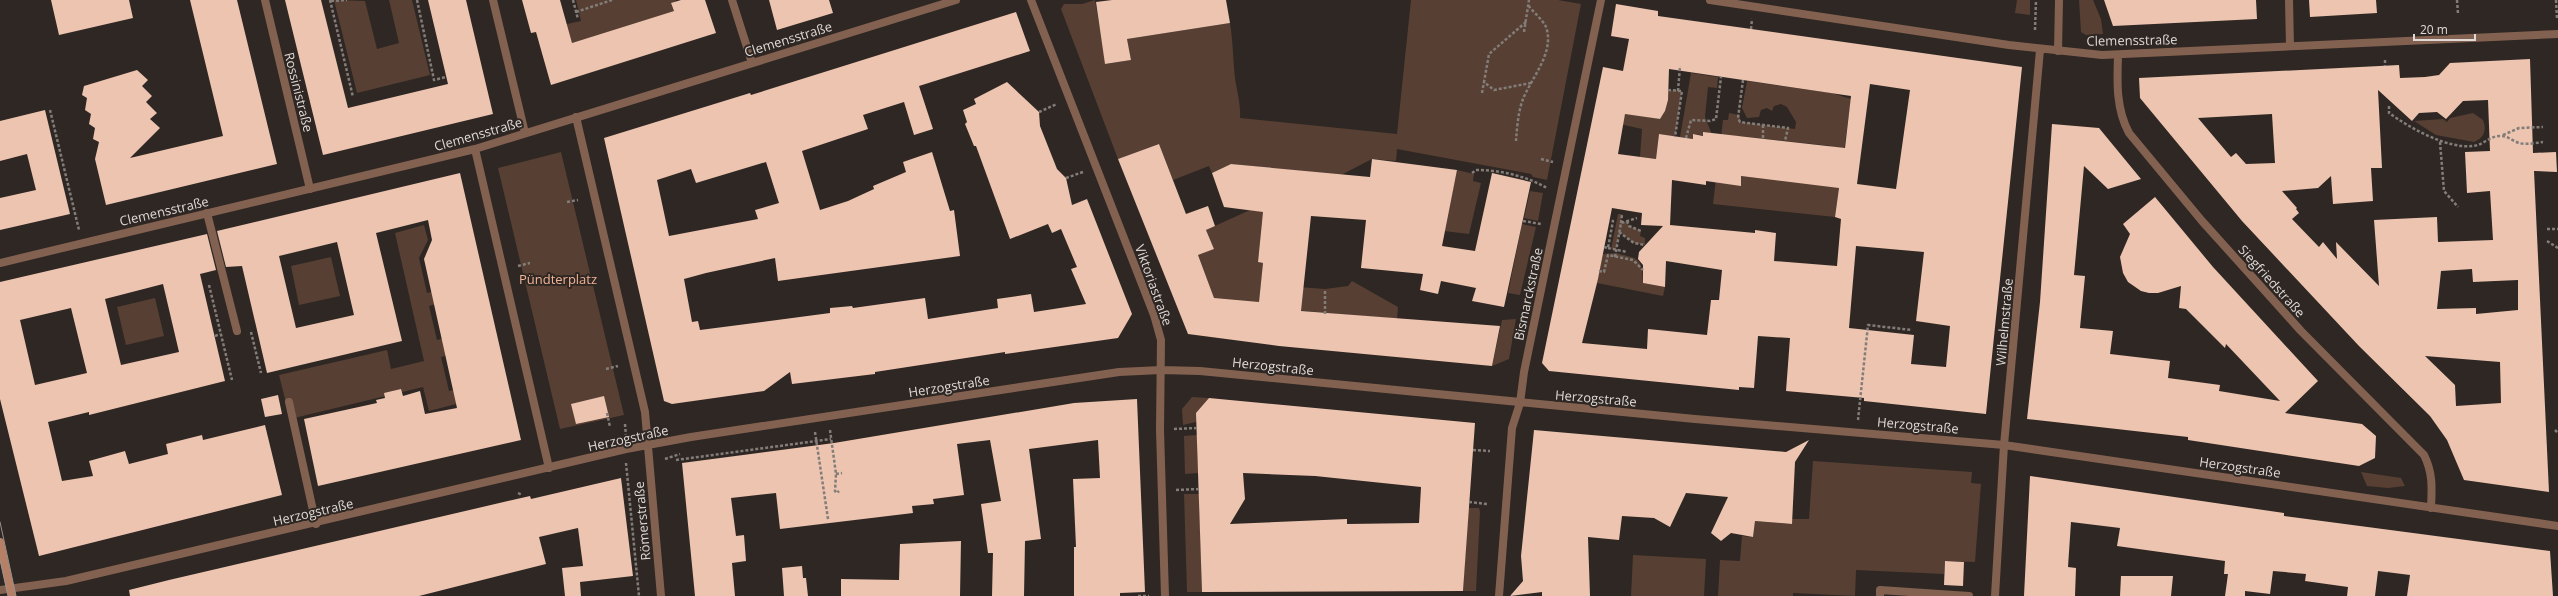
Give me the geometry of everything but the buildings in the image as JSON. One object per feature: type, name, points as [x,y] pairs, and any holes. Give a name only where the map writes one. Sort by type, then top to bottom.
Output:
[{"type":"main road","points":[[0,542],[12,593]]},
{"type":"street","name":"Rossinistraße","points":[[265,0],[310,189]]},
{"type":"street","points":[[493,0],[525,133]]},
{"type":"street","points":[[732,0],[752,63]]},
{"type":"street","name":"Clemensstraße","points":[[0,263],[475,149],[956,0]]},
{"type":"street","name":"Viktoriastraße","points":[[1031,0],[1154,315],[1160,340],[1160,430],[1165,596]]},
{"type":"street","name":"Bismarckstraße","points":[[1499,596],[1512,428],[1520,403],[1524,372],[1601,0]]},
{"type":"street","name":"Clemensstraße","points":[[1710,0],[2040,50],[2118,56],[2290,46],[2558,34]]},
{"type":"street","points":[[2058,51],[2059,0]]},
{"type":"street","points":[[2289,0],[2290,46]]},
{"type":"street","name":"Wilhelmstraße","points":[[1995,596],[2004,444],[2040,50]]},
{"type":"street","name":"Siegfriedstraße","points":[[2118,56],[2119,102],[2122,119],[2129,132],[2202,221],[2296,326],[2424,455],[2430,468],[2432,484],[2431,508]]},
{"type":"street","points":[[576,117],[625,320],[645,412],[649,445]]},
{"type":"street","points":[[475,149],[549,468]]},
{"type":"street","points":[[207,213],[237,331]]},
{"type":"street","name":"Herzogstraße","points":[[0,590],[12,593],[66,581],[316,524],[649,445],[1119,372],[1160,370],[1208,372],[1520,403],[2004,444],[2558,526]]},
{"type":"street","points":[[289,402],[316,524]]},
{"type":"street","name":"Römerstraße","points":[[649,445],[661,596]]},
{"type":"street","points":[[1880,596],[1880,590],[1969,596]]},
{"type":"path","points":[[346,0],[330,0],[353,97]]},
{"type":"path","points":[[417,0],[434,80],[446,76]]},
{"type":"path","points":[[572,0],[578,19]]},
{"type":"path","points":[[576,12],[612,0]]},
{"type":"path","points":[[1524,32],[1529,0]]},
{"type":"path","points":[[2035,30],[2036,0]]},
{"type":"path","points":[[2457,0],[2458,14]]},
{"type":"path","points":[[2556,0],[2558,23]]},
{"type":"path","points":[[1516,141],[1522,100],[1541,67],[1547,36],[1546,26],[1528,5]]},
{"type":"path","points":[[1482,93],[1489,54],[1526,22]]},
{"type":"path","points":[[2385,60],[2385,66]]},
{"type":"path","points":[[1678,91],[1680,66]]},
{"type":"path","points":[[1686,138],[1691,120],[1710,121],[1716,119],[1721,77]]},
{"type":"path","points":[[1743,80],[1738,118],[1740,122],[1788,128],[1785,141]]},
{"type":"path","points":[[1484,82],[1494,90],[1531,83]]},
{"type":"path","points":[[1668,90],[1682,91],[1674,137]]},
{"type":"path","points":[[1039,112],[1069,100]]},
{"type":"path","points":[[2389,106],[2389,113],[2405,124],[2440,142],[2456,146],[2475,146],[2489,137],[2503,136],[2519,128],[2543,127]]},
{"type":"path","points":[[50,110],[82,243]]},
{"type":"path","points":[[1763,125],[1763,138]]},
{"type":"path","points":[[2503,136],[2520,143],[2543,142]]},
{"type":"path","points":[[2440,142],[2444,191],[2458,207]]},
{"type":"path","points":[[1541,159],[1554,162]]},
{"type":"path","points":[[1472,174],[1476,170],[1485,170],[1514,175],[1533,180],[1547,188]]},
{"type":"path","points":[[567,202],[578,200]]},
{"type":"path","points":[[1615,257],[1622,214]]},
{"type":"path","points":[[1621,224],[1637,218]]},
{"type":"path","points":[[1608,248],[1613,221],[1609,221]]},
{"type":"path","points":[[1627,221],[1629,226],[1641,231]]},
{"type":"path","points":[[2547,229],[2558,229]]},
{"type":"path","points":[[1619,232],[1634,243],[1645,245]]},
{"type":"path","points":[[2547,241],[2558,248]]},
{"type":"path","points":[[1604,247],[1627,252]]},
{"type":"path","points":[[1599,271],[1604,272],[1608,255],[1633,260],[1643,270]]},
{"type":"path","points":[[518,266],[530,263]]},
{"type":"path","points":[[1325,314],[1326,289]]},
{"type":"path","points":[[1856,432],[1868,325],[1912,330]]},
{"type":"path","points":[[214,336],[220,334]]},
{"type":"path","points":[[606,369],[618,366]]},
{"type":"path","points":[[607,413],[610,427]]},
{"type":"path","points":[[828,417],[836,474],[835,491],[839,491]]},
{"type":"path","points":[[813,419],[828,519]]},
{"type":"path","points":[[1160,430],[1196,428]]},
{"type":"path","points":[[2555,430],[2558,433]]},
{"type":"path","points":[[676,460],[831,439]]},
{"type":"path","points":[[1473,450],[1490,452]]},
{"type":"path","points":[[627,471],[639,596]]},
{"type":"path","points":[[836,474],[842,473]]},
{"type":"path","points":[[1162,491],[1199,488]]},
{"type":"path","points":[[518,493],[522,495]]},
{"type":"path","points":[[1469,502],[1487,504]]},
{"type":"path","points":[[1138,596],[1149,596]]},
{"type":"green space","points":[[334,0],[365,1],[377,49],[399,43],[389,0],[412,0],[430,75],[357,93]]},
{"type":"green space","points":[[576,0],[676,1],[671,4],[674,11],[572,43],[562,25],[581,21]]},
{"type":"green space","points":[[1095,0],[1106,64],[1131,60],[1127,39],[1230,23],[1240,118],[1397,134],[1411,0],[1558,0],[1581,4],[1547,180],[1533,177],[1531,174],[1397,149],[1396,161],[1372,159],[1341,175],[1231,164],[1212,173],[1209,166],[1173,180],[1159,144],[1118,159],[1061,9],[1064,4],[1082,4]]},
{"type":"green space","points":[[2017,0],[2030,0],[2030,15],[2015,13]]},
{"type":"green space","points":[[2079,0],[2093,0],[2101,19],[2103,34],[2086,35],[2081,32]]},
{"type":"green space","points":[[1691,73],[1718,77],[1717,88],[1708,87],[1705,117],[1713,137],[1694,134],[1693,139],[1680,137]]},
{"type":"green space","points":[[1747,81],[1832,93],[1851,99],[1835,217],[1713,204],[1723,120],[1728,120],[1729,113],[1739,115],[1741,122],[1795,129],[1796,122],[1787,107],[1781,104],[1774,106],[1772,111],[1767,108],[1761,110],[1759,117],[1747,118],[1742,108]],"holes":[[[1739,136],[1831,146],[1768,179],[1741,176],[1741,185],[1736,163]]]},
{"type":"green space","points":[[1668,90],[1682,91],[1675,137],[1659,134],[1656,159],[1640,157],[1642,129],[1593,118],[1616,112],[1660,119],[1665,111]]},
{"type":"green space","points":[[2473,113],[2483,120],[2485,127],[2482,136],[2474,142],[2436,135],[2414,121],[2443,119],[2447,122],[2450,118]]},
{"type":"green space","name":"Pündterplatz","points":[[561,152],[624,415],[560,429],[498,168]]},
{"type":"green space","points":[[1457,170],[1474,174],[1473,181],[1481,183],[1469,234],[1444,231]]},
{"type":"green space","points":[[1530,191],[1543,193],[1538,221],[1524,218]]},
{"type":"green space","points":[[1250,210],[1291,214],[1291,225],[1262,222],[1258,262],[1263,263],[1259,303],[1214,299],[1198,255],[1214,249],[1206,230]]},
{"type":"green space","points":[[1618,214],[1622,214],[1621,223],[1627,221],[1629,226],[1641,231],[1640,236],[1645,238],[1645,245],[1634,243],[1619,232],[1616,250],[1611,249]]},
{"type":"green space","points":[[1522,224],[1536,227],[1520,295],[1508,293]]},
{"type":"green space","points":[[424,225],[428,240],[419,258],[427,293],[440,290],[443,302],[429,306],[437,340],[449,337],[453,354],[441,357],[449,391],[460,388],[464,402],[429,411],[423,387],[290,419],[279,375],[387,350],[391,369],[424,361],[395,233]]},
{"type":"green space","points":[[1616,253],[1638,260],[1642,268],[1643,283],[1665,287],[1663,296],[1597,283],[1603,254]]},
{"type":"green space","points":[[331,257],[340,296],[299,305],[291,266]]},
{"type":"green space","points":[[1352,281],[1398,307],[1397,319],[1282,309],[1284,286],[1325,289],[1348,286]]},
{"type":"green space","points":[[155,298],[164,336],[126,345],[117,307]]},
{"type":"green space","points":[[1516,319],[1509,359],[1492,366],[1502,320]]},
{"type":"green space","points":[[1192,397],[1209,398],[1196,422],[1183,425],[1182,409]]},
{"type":"green space","points":[[1197,435],[1198,473],[1185,474],[1184,436]]},
{"type":"green space","points":[[1813,461],[1972,472],[1971,483],[1981,484],[1975,562],[1945,561],[1944,574],[1856,570],[1855,596],[1793,593],[1793,596],[1718,596],[1720,560],[1740,561],[1742,536],[1753,537],[1755,521],[1792,524],[1792,519],[1809,519]]},
{"type":"green space","points":[[2361,472],[2401,478],[2405,486],[2388,488],[2367,486]]},
{"type":"green space","points":[[1184,494],[1199,494],[1202,592],[1187,592]]},
{"type":"green space","points":[[1468,508],[1479,508],[1480,512],[1476,591],[1463,591]]},
{"type":"green space","points":[[1633,555],[1706,559],[1704,596],[1631,596]]},
{"type":"tram line","points":[[0,522],[16,596]]},
{"type":"tram line","points":[[0,560],[8,596]]}]
